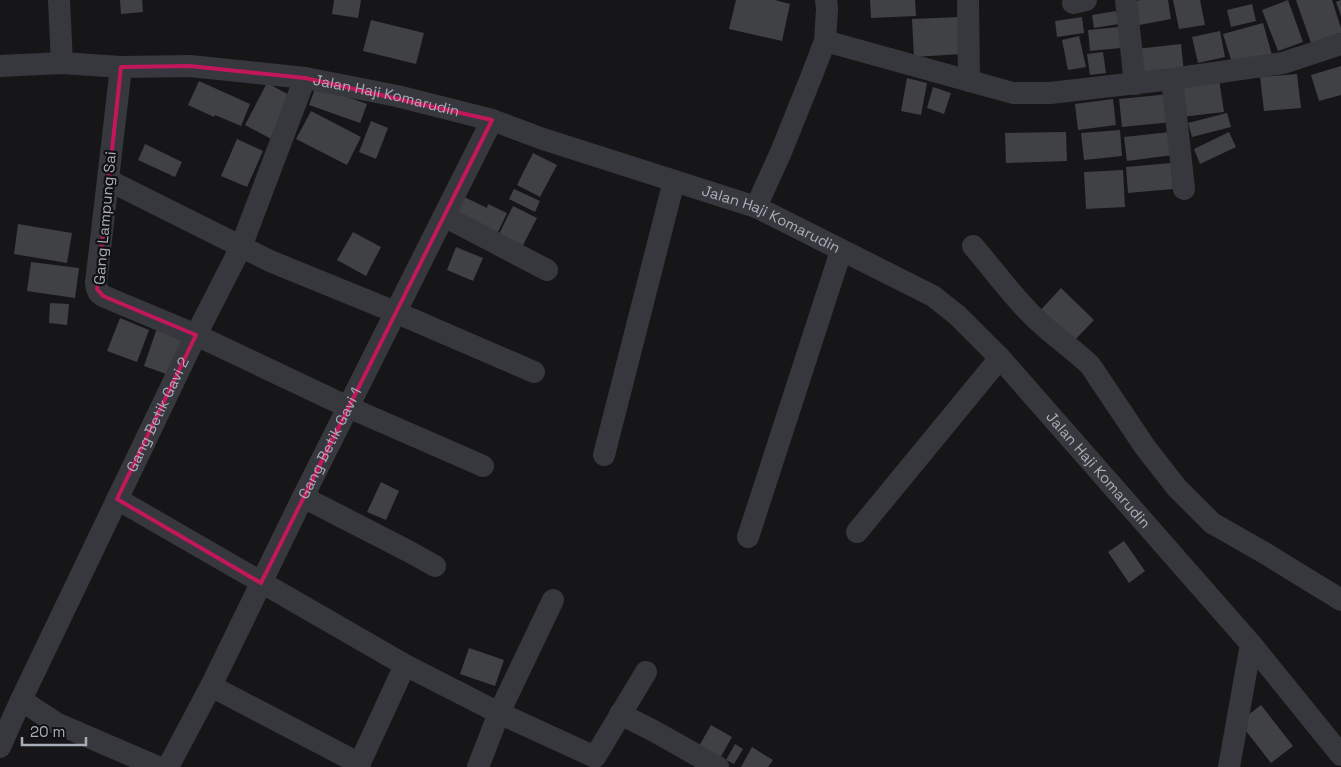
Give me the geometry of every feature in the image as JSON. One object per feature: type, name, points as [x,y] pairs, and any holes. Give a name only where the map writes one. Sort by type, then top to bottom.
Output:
[{"type":"street","points":[[58,0],[62,63]]},
{"type":"street","points":[[756,207],[825,41],[826,0]]},
{"type":"street","points":[[968,0],[969,81]]},
{"type":"street","points":[[1126,0],[1135,84]]},
{"type":"street","points":[[825,41],[1013,93],[1031,94],[1050,94],[1172,80],[1283,62],[1341,44]]},
{"type":"street","name":"Jalan Haji Komarudin","points":[[0,66],[62,63],[121,67],[190,66],[306,78],[397,96],[492,120],[543,139],[756,207],[933,296],[957,315],[1000,358],[1251,644],[1341,755]]},
{"type":"street","name":"Gang Lampung Sai","points":[[121,67],[96,283],[100,293],[348,407],[484,466]]},
{"type":"street","name":"Gang Betik Gavi 2","points":[[0,747],[196,336],[241,247],[306,78]]},
{"type":"street","points":[[1172,80],[1184,189]]},
{"type":"street","name":"Gang Betik Gavi 1","points":[[168,767],[211,686],[395,312],[492,120]]},
{"type":"street","points":[[108,180],[270,261],[534,372]]},
{"type":"street","points":[[604,455],[674,180]]},
{"type":"street","points":[[444,216],[548,270]]},
{"type":"street","points":[[973,246],[1030,314],[1090,365],[1145,447],[1171,481],[1212,523],[1341,600]]},
{"type":"street","points":[[748,537],[841,251]]},
{"type":"street","points":[[856,532],[1000,358]]},
{"type":"street","points":[[303,498],[435,566]]},
{"type":"street","points":[[118,499],[404,665],[597,764],[620,714],[646,672]]},
{"type":"street","points":[[478,767],[499,713],[554,600]]},
{"type":"street","points":[[1230,767],[1251,644]]},
{"type":"street","points":[[211,686],[359,765],[404,665]]},
{"type":"street","points":[[21,700],[56,723],[158,767]]},
{"type":"street","points":[[620,714],[718,767]]},
{"type":"highlighted area","points":[[190,66],[305,78],[492,120],[261,583],[117,499],[196,335],[103,296],[97,289],[121,67]]},
{"type":"building","points":[[120,0],[142,0],[143,12],[121,14]]},
{"type":"building","points":[[334,0],[361,0],[358,18],[332,14]]},
{"type":"building","points":[[736,0],[775,0],[790,4],[782,41],[729,29]]},
{"type":"building","points":[[870,0],[915,0],[916,16],[871,18]]},
{"type":"building","points":[[1168,0],[1171,19],[1134,26],[1130,2]]},
{"type":"building","points":[[1173,0],[1200,0],[1205,25],[1179,29]]},
{"type":"building","points":[[1288,0],[1303,42],[1278,51],[1262,10]]},
{"type":"building","points":[[1296,0],[1332,0],[1341,33],[1311,43]]},
{"type":"building","points":[[1341,0],[1341,16],[1336,2]]},
{"type":"building","points":[[1252,4],[1256,21],[1231,27],[1227,10]]},
{"type":"building","points":[[1116,11],[1119,24],[1094,28],[1092,15]]},
{"type":"building","points":[[959,17],[961,54],[914,57],[912,19]]},
{"type":"building","points":[[1082,17],[1084,33],[1057,37],[1055,21]]},
{"type":"building","points":[[371,20],[424,33],[416,64],[363,51]]},
{"type":"building","points":[[1263,23],[1272,55],[1233,66],[1223,34]]},
{"type":"building","points":[[1119,27],[1121,48],[1090,51],[1088,30]]},
{"type":"building","points":[[1220,31],[1225,57],[1198,63],[1192,37]]},
{"type":"building","points":[[1079,36],[1086,67],[1068,70],[1062,40]]},
{"type":"building","points":[[1181,44],[1184,73],[1139,77],[1136,49]]},
{"type":"building","points":[[1103,52],[1106,73],[1090,75],[1087,54]]},
{"type":"building","points":[[1341,66],[1341,95],[1319,101],[1311,75]]},
{"type":"building","points":[[1297,74],[1301,108],[1264,111],[1260,77]]},
{"type":"building","points":[[907,78],[927,83],[921,115],[901,111]]},
{"type":"building","points":[[1219,79],[1224,112],[1181,117],[1177,85]]},
{"type":"building","points":[[199,81],[250,104],[241,126],[215,115],[214,117],[188,105]]},
{"type":"building","points":[[267,83],[295,98],[273,140],[245,125]]},
{"type":"building","points":[[316,86],[367,104],[360,123],[309,105]]},
{"type":"building","points":[[933,87],[951,93],[944,114],[927,108]]},
{"type":"building","points":[[1170,94],[1173,122],[1122,127],[1119,99]]},
{"type":"building","points":[[1113,99],[1116,125],[1078,130],[1075,104]]},
{"type":"building","points":[[311,111],[361,137],[347,165],[296,139]]},
{"type":"building","points":[[1227,113],[1231,127],[1192,137],[1188,123]]},
{"type":"building","points":[[371,121],[388,128],[376,159],[359,152]]},
{"type":"building","points":[[1120,130],[1122,156],[1084,160],[1081,133]]},
{"type":"building","points":[[1066,132],[1067,161],[1006,163],[1005,133]]},
{"type":"building","points":[[1170,132],[1173,155],[1127,161],[1124,137]]},
{"type":"building","points":[[1229,132],[1236,147],[1200,164],[1194,149]]},
{"type":"building","points":[[237,139],[263,151],[247,187],[221,176]]},
{"type":"building","points":[[145,144],[182,162],[175,177],[138,160]]},
{"type":"building","points":[[533,153],[557,165],[540,197],[517,185]]},
{"type":"building","points":[[1171,163],[1173,189],[1128,193],[1126,167]]},
{"type":"building","points":[[1123,170],[1125,207],[1086,209],[1084,172]]},
{"type":"building","points":[[514,189],[540,201],[535,212],[509,199]]},
{"type":"building","points":[[456,193],[487,208],[488,204],[507,213],[497,234],[449,208]]},
{"type":"building","points":[[513,206],[537,218],[522,247],[499,234]]},
{"type":"building","points":[[18,224],[72,233],[67,263],[14,254]]},
{"type":"building","points":[[353,232],[381,247],[366,276],[337,260]]},
{"type":"building","points":[[456,247],[483,258],[473,281],[447,270]]},
{"type":"building","points":[[31,262],[79,268],[75,298],[27,291]]},
{"type":"building","points":[[1061,288],[1094,320],[1071,344],[1038,313]]},
{"type":"building","points":[[50,303],[69,304],[67,325],[49,323]]},
{"type":"building","points":[[120,318],[149,330],[137,362],[107,351]]},
{"type":"building","points":[[157,328],[183,337],[169,375],[144,366]]},
{"type":"building","points":[[381,482],[399,491],[386,520],[367,512]]},
{"type":"building","points":[[1124,541],[1145,571],[1129,583],[1108,552]]},
{"type":"building","points":[[469,648],[504,660],[495,686],[460,674]]},
{"type":"building","points":[[1261,705],[1293,746],[1271,763],[1239,722]]},
{"type":"building","points":[[711,725],[732,737],[720,758],[699,746]]},
{"type":"building","points":[[735,744],[743,749],[734,764],[726,760]]},
{"type":"building","points":[[752,747],[773,760],[768,767],[741,767]]}]
